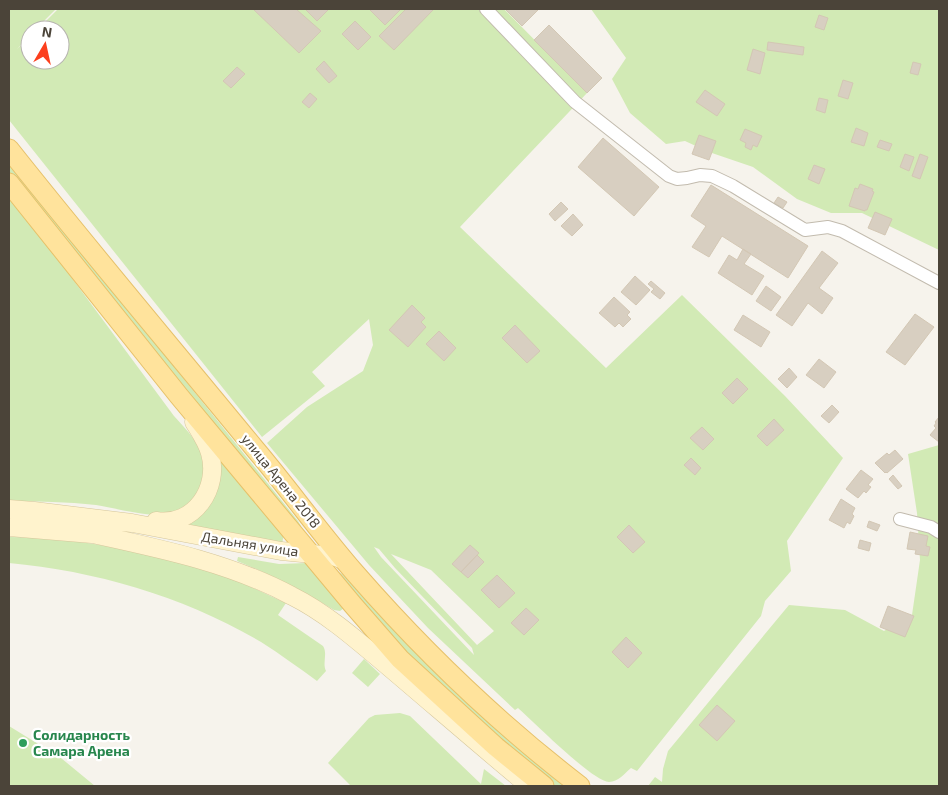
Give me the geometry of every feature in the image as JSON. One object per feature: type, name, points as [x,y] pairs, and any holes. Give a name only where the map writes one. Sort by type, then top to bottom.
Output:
[{"type":"main road","name":"улица Арена 2018","points":[[9,149],[88,248],[258,451],[344,560],[441,665],[502,722],[580,786]]},
{"type":"main road","name":"улица Арена 2018","points":[[9,183],[179,396],[309,553],[400,658],[496,747],[544,786]]},
{"type":"main road","points":[[34,511],[72,509],[164,522],[178,520],[190,514],[202,504],[207,494],[212,469],[210,453],[205,440],[179,396]]},
{"type":"main road","name":"Дальняя улица","points":[[9,509],[132,523],[281,551],[309,553]]},
{"type":"main road","points":[[313,521],[314,545],[309,553],[333,556],[344,560]]},
{"type":"main road","name":"Дальняя улица","points":[[9,527],[177,544],[274,561],[290,562],[300,560],[309,553]]},
{"type":"main road","points":[[93,534],[180,553],[213,563],[293,596],[355,638],[528,786]]},
{"type":"street","points":[[486,9],[576,102],[669,176],[677,179],[700,175],[712,176],[805,230],[828,227],[842,231],[939,283]]},
{"type":"street","points":[[900,519],[931,527],[939,532]]},
{"type":"green space","points":[[9,9],[56,9],[45,20],[20,20],[20,46],[17,49],[20,46],[20,70],[70,70],[70,20],[47,20],[58,9],[504,9],[587,93],[460,227],[606,368],[682,295],[785,396],[843,458],[787,541],[791,571],[765,601],[761,616],[637,771],[631,768],[615,781],[609,782],[590,772],[518,708],[515,710],[428,628],[369,565],[267,443],[307,407],[363,371],[373,345],[369,319],[312,372],[325,386],[262,437],[9,120]],"holes":[[[374,547],[379,549],[472,648],[474,655],[381,557]],[[391,554],[431,570],[494,631],[477,645]]]},
{"type":"green space","points":[[591,9],[939,9],[939,250],[862,213],[831,213],[797,199],[753,167],[709,152],[685,141],[666,144],[630,113],[612,79],[626,58]]},
{"type":"green space","points":[[9,161],[298,521],[301,526],[298,529],[289,523],[9,173]]},
{"type":"green space","points":[[9,193],[200,449],[204,470],[199,489],[194,498],[178,511],[152,515],[96,505],[9,501]]},
{"type":"green space","points":[[939,445],[939,786],[648,786],[655,777],[662,782],[668,751],[789,605],[845,610],[884,631],[912,615],[920,560],[917,513],[908,454]]},
{"type":"green space","points":[[218,458],[284,534],[282,544],[189,530],[187,522]]},
{"type":"green space","points":[[9,537],[64,540],[121,548],[177,561],[237,581],[286,603],[278,615],[323,646],[326,671],[317,681],[261,642],[232,626],[171,599],[74,572],[9,563]]},
{"type":"green space","points":[[238,557],[279,564],[307,563],[344,608],[340,611],[334,610],[287,584],[237,561]]},
{"type":"green space","points":[[338,572],[450,685],[507,737],[567,786],[555,786],[493,737],[418,667],[336,573]]},
{"type":"green space","points":[[364,659],[380,674],[368,687],[352,673]]},
{"type":"green space","points":[[400,713],[410,716],[481,784],[484,769],[506,786],[351,786],[328,763],[369,718],[375,715]]},
{"type":"green space","name":"Солидарность Самара Арена","points":[[9,726],[61,758],[95,786],[9,786]]},
{"type":"building","points":[[253,9],[296,9],[321,31],[299,53]]},
{"type":"building","points":[[305,9],[329,9],[317,21]]},
{"type":"building","points":[[369,9],[401,9],[385,25]]},
{"type":"building","points":[[406,9],[434,9],[394,50],[379,36]]},
{"type":"building","points":[[505,9],[539,9],[522,26]]},
{"type":"building","points":[[819,15],[828,18],[824,30],[815,27]]},
{"type":"building","points":[[355,21],[371,37],[358,50],[342,34]]},
{"type":"building","points":[[549,25],[602,78],[587,93],[534,40]]},
{"type":"building","points":[[768,42],[804,47],[803,55],[767,50]]},
{"type":"building","points":[[753,49],[765,53],[760,74],[747,70]]},
{"type":"building","points":[[324,61],[337,76],[329,83],[316,69]]},
{"type":"building","points":[[913,62],[921,64],[918,75],[910,73]]},
{"type":"building","points":[[237,67],[245,74],[231,88],[223,81]]},
{"type":"building","points":[[843,80],[853,83],[848,99],[838,96]]},
{"type":"building","points":[[705,90],[725,104],[717,116],[696,102]]},
{"type":"building","points":[[310,93],[317,99],[309,108],[302,102]]},
{"type":"building","points":[[819,98],[828,100],[825,113],[816,110]]},
{"type":"building","points":[[856,128],[868,133],[864,146],[851,142]]},
{"type":"building","points":[[745,129],[762,136],[757,147],[753,145],[751,150],[745,147],[746,143],[740,140]]},
{"type":"building","points":[[699,135],[716,141],[709,160],[692,154]]},
{"type":"building","points":[[603,138],[659,187],[634,216],[578,167]]},
{"type":"building","points":[[880,140],[892,144],[889,151],[877,147]]},
{"type":"building","points":[[905,154],[914,157],[909,171],[900,167]]},
{"type":"building","points":[[920,154],[928,157],[920,179],[912,176]]},
{"type":"building","points":[[814,165],[825,169],[819,184],[808,179]]},
{"type":"building","points":[[860,184],[873,189],[872,191],[874,192],[865,211],[849,206],[855,188],[858,189]]},
{"type":"building","points":[[711,185],[808,246],[788,278],[722,236],[709,257],[692,247],[706,226],[691,216]]},
{"type":"building","points":[[778,197],[787,202],[783,208],[774,203]]},
{"type":"building","points":[[561,202],[568,209],[555,221],[549,214]]},
{"type":"building","points":[[875,212],[892,219],[885,235],[868,228]]},
{"type":"building","points":[[573,214],[583,225],[572,236],[561,226]]},
{"type":"building","points":[[743,249],[751,254],[744,264],[764,276],[752,295],[718,273],[729,255],[737,260]]},
{"type":"building","points":[[822,251],[838,263],[819,288],[833,298],[822,314],[808,303],[792,326],[776,315]]},
{"type":"building","points":[[635,276],[650,290],[636,305],[621,292]]},
{"type":"building","points":[[651,281],[665,293],[660,299],[651,292],[654,289],[648,284]]},
{"type":"building","points":[[766,286],[781,297],[771,311],[756,301]]},
{"type":"building","points":[[614,297],[630,312],[627,315],[631,319],[623,327],[619,323],[615,327],[599,313]]},
{"type":"building","points":[[412,305],[425,318],[421,322],[426,327],[408,347],[389,330]]},
{"type":"building","points":[[915,314],[934,327],[905,365],[886,352]]},
{"type":"building","points":[[743,315],[770,332],[761,347],[734,330]]},
{"type":"building","points":[[515,325],[540,351],[527,363],[502,338]]},
{"type":"building","points":[[439,331],[456,348],[444,361],[426,344]]},
{"type":"building","points":[[819,359],[836,372],[824,388],[806,375]]},
{"type":"building","points":[[789,368],[797,377],[787,388],[778,379]]},
{"type":"building","points":[[737,378],[748,389],[733,404],[722,393]]},
{"type":"building","points":[[832,405],[839,412],[829,423],[821,416]]},
{"type":"building","points":[[939,417],[939,442],[930,435],[936,428],[934,426],[935,422]]},
{"type":"building","points":[[774,419],[784,430],[767,446],[757,436]]},
{"type":"building","points":[[702,427],[714,439],[703,450],[690,438]]},
{"type":"building","points":[[895,450],[903,459],[885,473],[875,463],[887,453],[889,455]]},
{"type":"building","points":[[691,458],[701,468],[695,475],[684,465]]},
{"type":"building","points":[[861,470],[873,479],[868,485],[871,487],[858,498],[846,489]]},
{"type":"building","points":[[893,475],[902,486],[898,489],[889,479]]},
{"type":"building","points":[[841,499],[855,508],[850,524],[847,522],[844,528],[829,520]]},
{"type":"building","points":[[869,521],[880,525],[877,531],[867,527]]},
{"type":"building","points":[[629,525],[645,542],[633,553],[617,537]]},
{"type":"building","points":[[910,532],[928,536],[926,546],[930,547],[928,556],[915,554],[916,550],[907,549]]},
{"type":"building","points":[[860,540],[871,543],[869,551],[858,548]]},
{"type":"building","points":[[470,545],[479,553],[461,572],[452,564]]},
{"type":"building","points":[[477,555],[484,562],[468,578],[461,572]]},
{"type":"building","points":[[497,575],[515,593],[499,608],[481,590]]},
{"type":"building","points":[[888,606],[914,616],[905,637],[880,627]]},
{"type":"building","points":[[526,608],[539,620],[524,635],[511,623]]},
{"type":"building","points":[[626,637],[642,653],[628,668],[612,652]]},
{"type":"building","points":[[717,705],[735,721],[717,741],[699,725]]},
{"type":"place","name":"Солидарность Самара Арена","points":[[23,743]]}]
